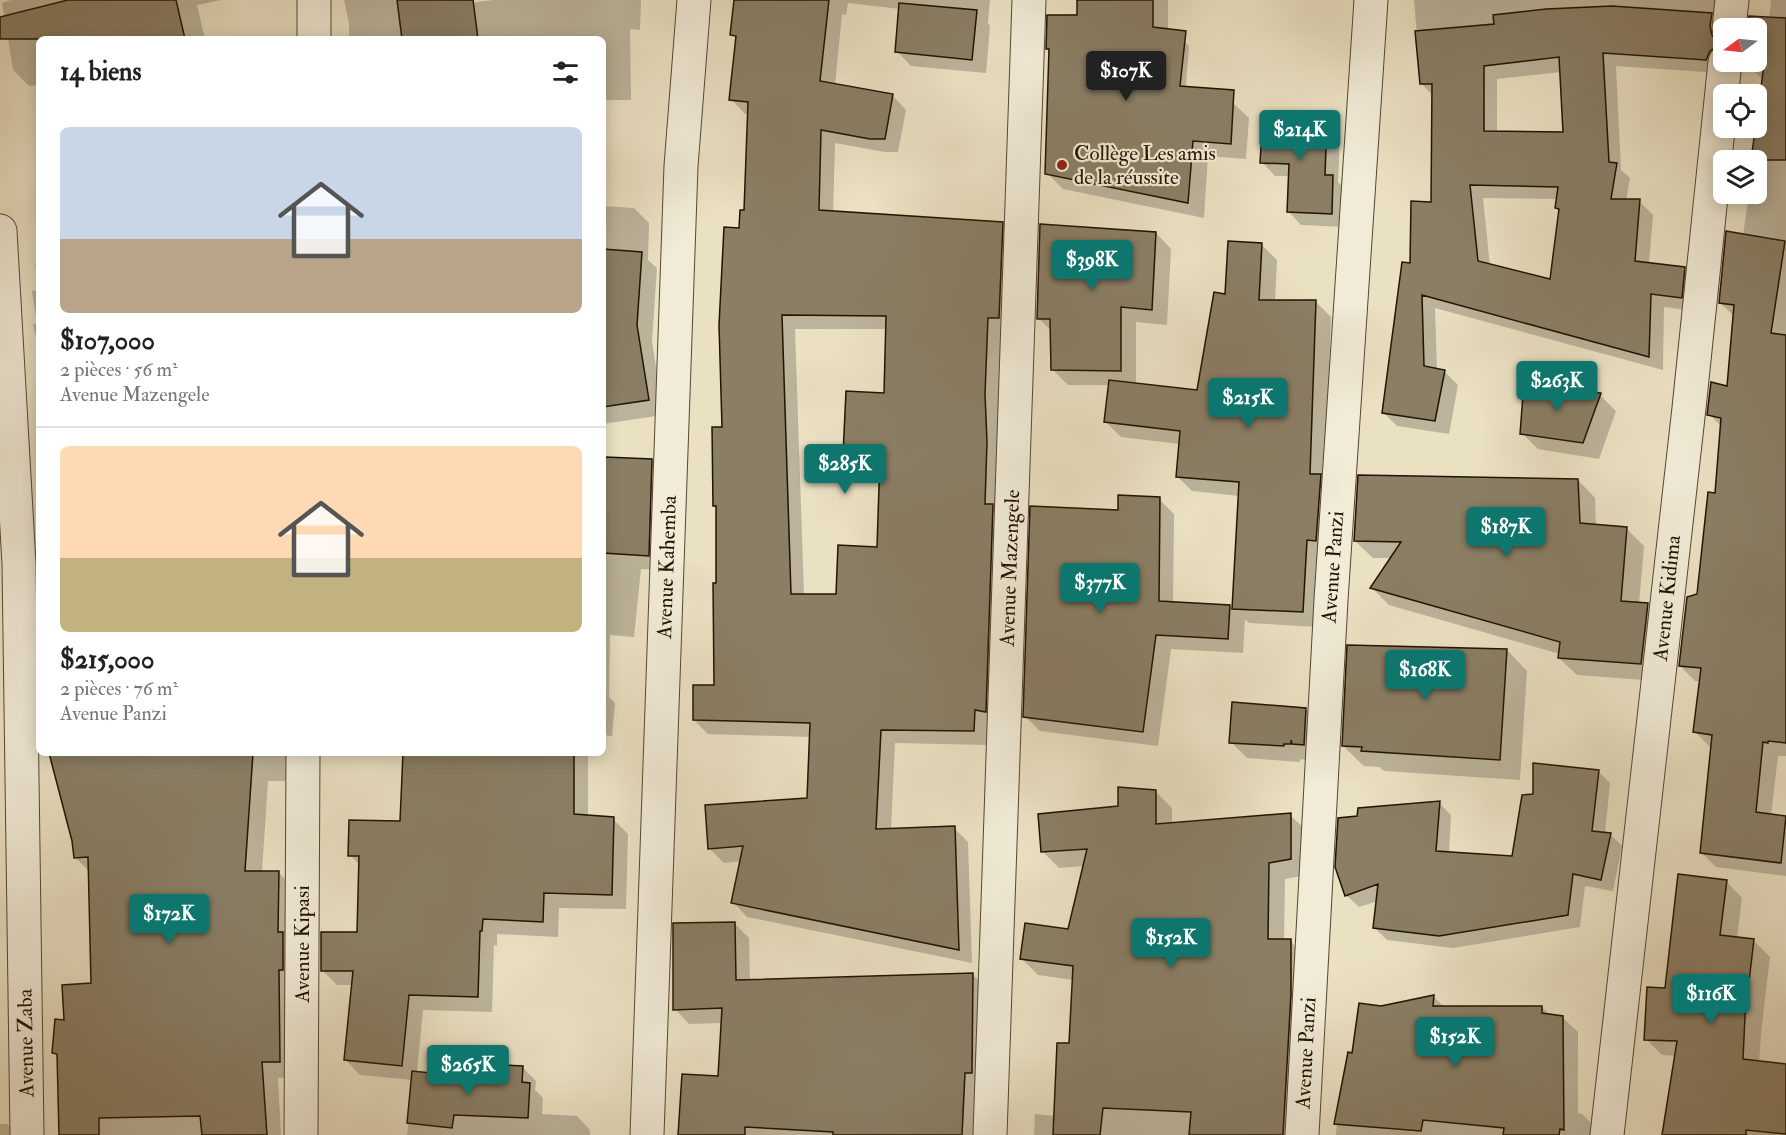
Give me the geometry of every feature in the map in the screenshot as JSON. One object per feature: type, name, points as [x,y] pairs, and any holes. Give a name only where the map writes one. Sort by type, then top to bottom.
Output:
[{"type":"street","points":[[314,0],[314,36]]},
{"type":"street","name":"Avenue Kahemba","points":[[646,1135],[681,166],[694,0]]},
{"type":"street","name":"Avenue Mazengele","points":[[990,1135],[1029,0]]},
{"type":"street","name":"Avenue Panzi","points":[[1302,1135],[1331,600],[1371,0]]},
{"type":"street","points":[[1730,18],[1732,0]]},
{"type":"street","name":"Avenue Kidima","points":[[1607,1135],[1689,408],[1724,72]]},
{"type":"street","name":"Avenue Zaba","points":[[0,231],[19,564],[27,1135]]},
{"type":"street","name":"Avenue Kipasi","points":[[301,1135],[303,756]]},
{"type":"building","points":[[68,0],[176,0],[184,36],[36,36],[36,39],[0,39],[0,17]]},
{"type":"building","points":[[397,0],[473,0],[478,36],[402,36]]},
{"type":"building","points":[[734,0],[829,0],[820,81],[893,94],[885,139],[870,139],[821,130],[819,210],[1003,222],[999,318],[988,318],[985,394],[987,442],[985,504],[993,504],[986,712],[975,710],[974,731],[881,730],[876,829],[955,826],[959,950],[731,903],[743,846],[708,849],[705,805],[807,798],[810,723],[693,720],[693,685],[714,685],[713,583],[716,583],[716,506],[713,506],[712,427],[722,427],[719,325],[724,227],[739,228],[740,210],[744,210],[748,102],[729,100],[736,36],[730,35]],"holes":[[[782,315],[886,316],[884,393],[846,391],[843,455],[880,457],[877,547],[838,545],[836,594],[791,594]]]},
{"type":"building","points":[[1077,0],[1153,0],[1153,27],[1186,31],[1180,86],[1234,90],[1231,144],[1193,141],[1188,203],[1045,174],[1049,49],[1046,49],[1047,15],[1077,15]]},
{"type":"building","points":[[899,3],[977,10],[972,60],[895,52]]},
{"type":"building","points":[[1612,6],[1712,13],[1710,26],[1713,49],[1706,60],[1603,53],[1609,162],[1617,163],[1611,199],[1640,199],[1635,261],[1685,267],[1682,298],[1651,294],[1649,357],[1422,295],[1424,366],[1445,370],[1435,421],[1382,413],[1402,262],[1410,263],[1411,201],[1431,202],[1432,84],[1420,84],[1415,31],[1494,24],[1493,15],[1546,9]],"holes":[[[1559,57],[1563,132],[1484,131],[1484,66]],[[1470,185],[1558,187],[1555,208],[1559,209],[1550,279],[1478,261]]]},
{"type":"building","points":[[1749,16],[1786,18],[1786,160],[1767,160],[1767,150],[1752,150],[1754,138],[1767,138],[1767,84],[1761,84],[1763,72],[1767,72],[1767,18],[1749,18]]},
{"type":"building","points":[[1263,116],[1327,120],[1325,175],[1333,175],[1332,214],[1287,212],[1289,164],[1260,163]]},
{"type":"building","points":[[1040,224],[1156,232],[1152,310],[1121,307],[1121,371],[1051,370],[1050,319],[1037,319]]},
{"type":"building","points":[[1726,231],[1785,241],[1771,333],[1786,335],[1786,743],[1763,742],[1756,812],[1786,816],[1781,863],[1700,853],[1712,735],[1693,732],[1701,668],[1679,666],[1687,597],[1697,594],[1708,492],[1715,493],[1721,418],[1707,415],[1711,382],[1727,386],[1734,305],[1719,303]]},
{"type":"building","points":[[1228,241],[1262,243],[1259,300],[1316,300],[1310,474],[1321,474],[1316,541],[1307,540],[1303,612],[1232,609],[1239,482],[1176,477],[1180,431],[1104,422],[1109,380],[1197,390],[1214,292],[1225,294]]},
{"type":"building","points":[[606,249],[642,252],[637,325],[649,400],[606,407]]},
{"type":"building","points":[[1524,382],[1601,393],[1583,443],[1520,434]]},
{"type":"building","points":[[606,457],[652,459],[649,556],[606,553]]},
{"type":"building","points":[[1358,475],[1578,479],[1580,523],[1627,527],[1621,601],[1648,603],[1641,664],[1558,658],[1560,642],[1370,588],[1401,542],[1354,541]]},
{"type":"building","points":[[1118,495],[1160,497],[1159,601],[1230,605],[1228,639],[1156,635],[1143,732],[1023,717],[1030,506],[1118,510]]},
{"type":"building","points":[[1347,645],[1507,649],[1500,760],[1361,751],[1362,747],[1342,746]]},
{"type":"building","points":[[1232,702],[1306,708],[1304,745],[1292,744],[1291,740],[1291,744],[1284,744],[1284,746],[1229,743]]},
{"type":"building","points":[[50,756],[253,756],[245,871],[279,871],[278,932],[283,932],[283,970],[279,970],[280,1062],[262,1062],[267,1135],[202,1135],[200,1116],[99,1118],[99,1135],[59,1135],[57,1054],[52,1053],[55,1019],[64,1020],[62,985],[91,983],[88,857],[74,858],[72,841]]},
{"type":"building","points":[[403,756],[574,756],[574,814],[614,817],[612,895],[544,893],[543,922],[483,919],[482,931],[480,931],[478,997],[409,995],[402,1066],[344,1060],[353,971],[321,971],[321,932],[357,932],[359,856],[348,856],[349,820],[400,821]]},
{"type":"building","points":[[1533,763],[1599,770],[1592,831],[1611,833],[1601,880],[1573,874],[1568,915],[1439,936],[1373,928],[1378,884],[1345,896],[1335,867],[1338,818],[1357,816],[1358,808],[1440,801],[1436,851],[1512,856],[1522,795],[1533,794]]},
{"type":"building","points":[[1118,787],[1156,790],[1156,824],[1291,813],[1291,859],[1269,863],[1268,939],[1291,939],[1291,994],[1283,1135],[1189,1135],[1191,1112],[1103,1108],[1100,1135],[1053,1135],[1057,1043],[1069,1043],[1073,966],[1020,959],[1025,923],[1068,929],[1087,849],[1041,852],[1038,814],[1118,806]]},
{"type":"building","points":[[1678,874],[1727,880],[1720,935],[1754,939],[1745,1016],[1743,1059],[1786,1064],[1786,1134],[1746,1130],[1746,1135],[1662,1135],[1677,1041],[1644,1040],[1647,987],[1665,988]]},
{"type":"building","points":[[735,922],[736,980],[973,973],[972,1073],[965,1073],[962,1135],[833,1135],[833,1132],[745,1127],[745,1135],[678,1135],[682,1074],[718,1076],[722,1008],[673,1010],[673,923]]},
{"type":"building","points":[[1434,995],[1433,1006],[1542,1006],[1542,1013],[1563,1016],[1564,1130],[1560,1129],[1559,1135],[1503,1135],[1504,1128],[1423,1120],[1421,1131],[1334,1124],[1348,1052],[1352,1053],[1359,1003],[1381,1006]]},
{"type":"building","points":[[481,1064],[523,1066],[522,1082],[530,1083],[528,1118],[454,1115],[452,1128],[407,1123],[412,1071],[480,1078]]},
{"type":"place","name":"Collège Les amis de la réussite","points":[[1062,165]]}]
